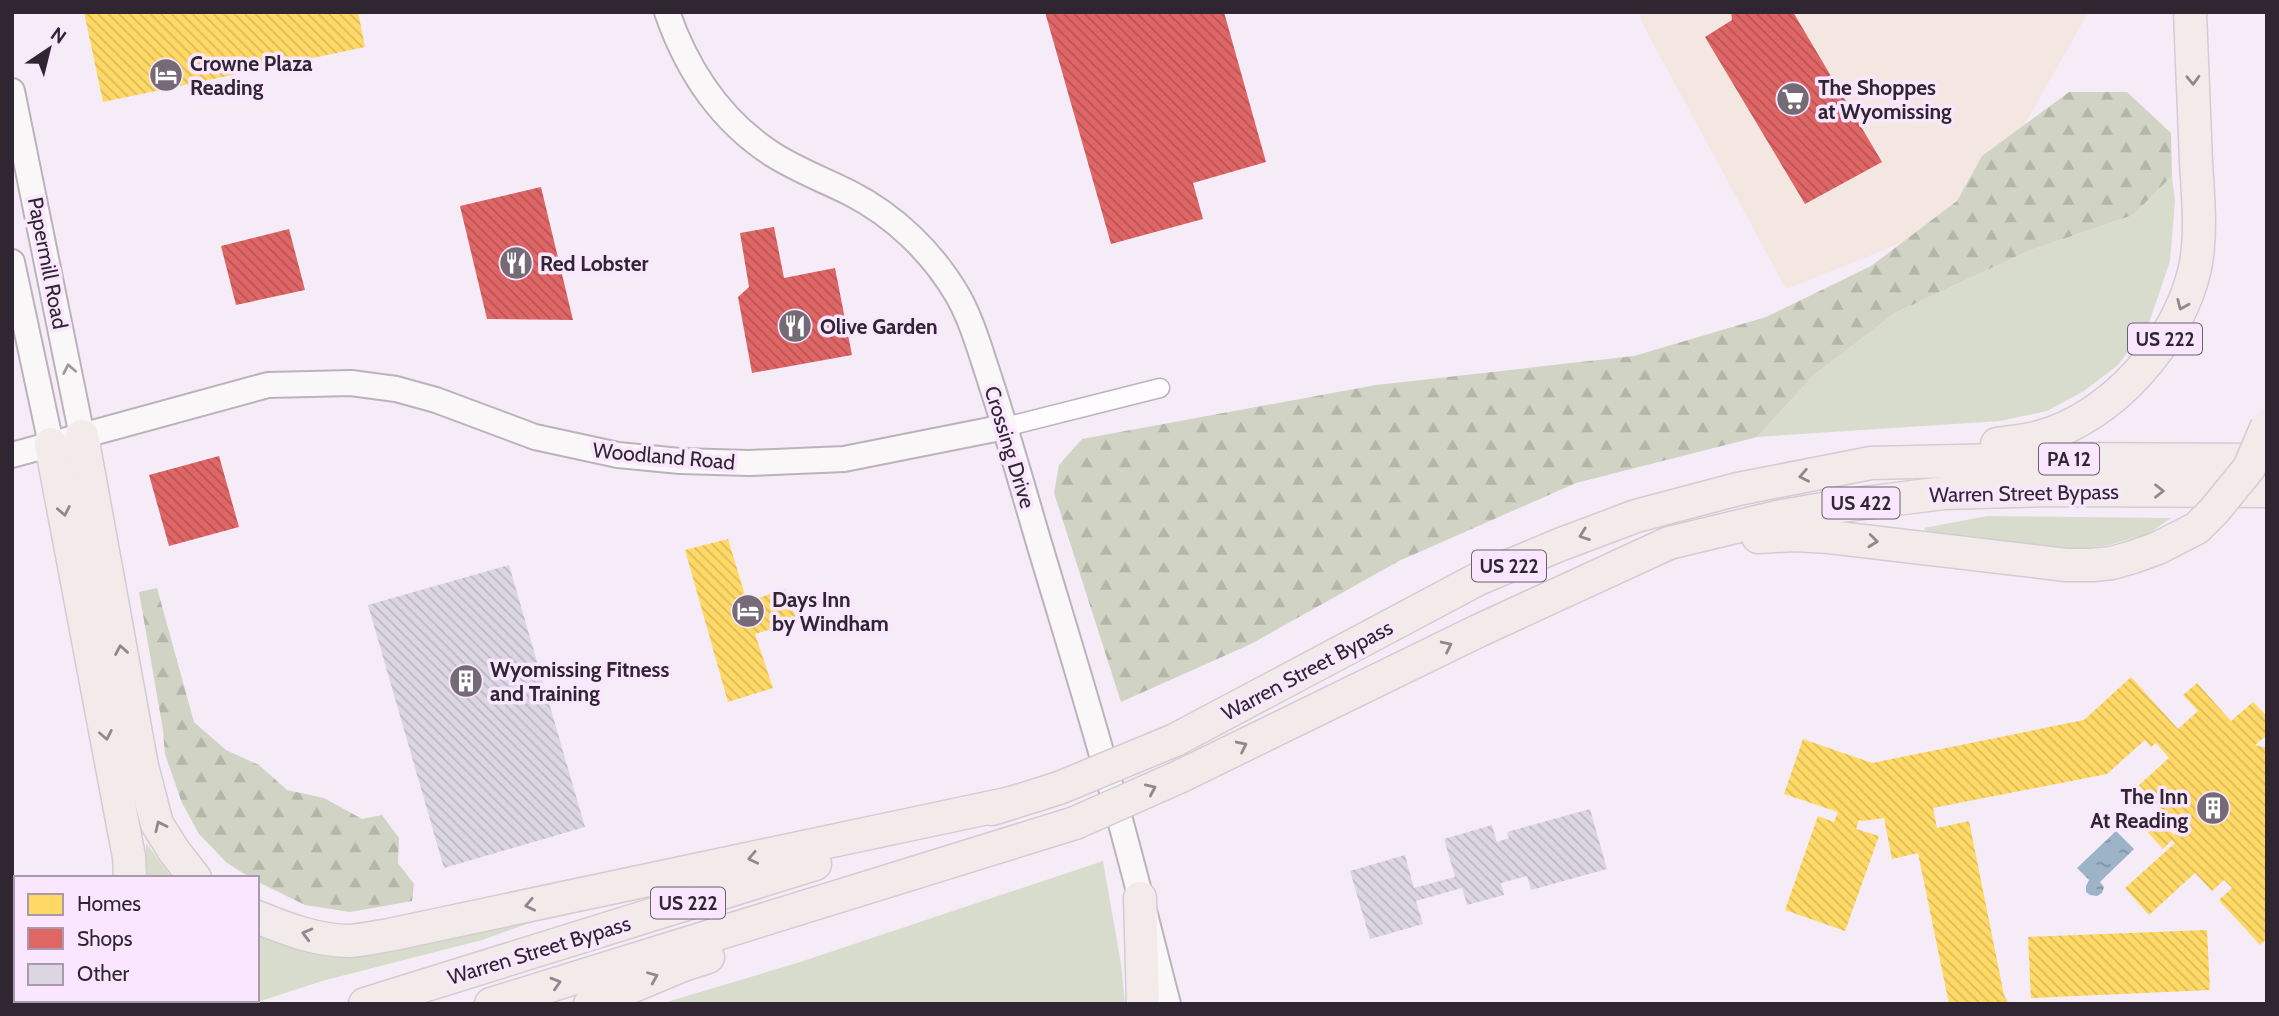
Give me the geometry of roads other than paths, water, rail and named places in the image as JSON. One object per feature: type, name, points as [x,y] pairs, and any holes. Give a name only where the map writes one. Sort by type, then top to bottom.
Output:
[{"type":"highway","name":"US 222","points":[[1871,463],[2040,437],[2074,422],[2107,401],[2155,354],[2171,330],[2190,287],[2197,252],[2190,12]]},
{"type":"highway","name":"US 222","points":[[1478,631],[1754,538],[1795,535],[2066,565],[2112,564],[2158,548],[2197,527],[2214,511],[2249,468],[2267,426]]},
{"type":"highway","points":[[82,436],[142,766],[157,824],[193,876]]},
{"type":"highway","points":[[51,444],[129,857],[130,876]]},
{"type":"highway","name":"Warren Street Bypass","points":[[365,1004],[1059,788],[1175,740],[1478,579],[1636,516],[1738,489],[1871,463],[2047,459],[2267,460]]},
{"type":"highway","name":"Warren Street Bypass","points":[[491,1004],[1075,823],[1181,776],[1478,631],[1669,543],[1777,517],[1892,499],[1994,491],[2267,491]]},
{"type":"highway","points":[[259,918],[311,935],[350,941],[1011,803]]},
{"type":"highway","points":[[590,1004],[683,965],[936,883],[1044,833]]},
{"type":"highway","points":[[1140,898],[1143,1004]]},
{"type":"main road","name":"Crossing Drive","points":[[667,12],[678,42],[696,76],[719,108],[742,131],[794,167],[847,191],[882,212],[917,242],[939,267],[958,297],[974,332],[1005,427],[1110,783],[1168,1004]]},
{"type":"main road","name":"Papermill Road","points":[[12,91],[82,436]]},
{"type":"main road","name":"Papermill Road","points":[[12,262],[51,444]]},
{"type":"main road","name":"Woodland Road","points":[[12,455],[268,384],[351,383],[396,389],[436,400],[535,437],[618,455],[669,460],[749,463],[844,459],[1005,427]]},
{"type":"street","name":"Woodland Road","points":[[1005,427],[1160,388]]},
{"type":"water","points":[[2116,831],[2134,849],[2100,882],[2104,887],[2102,893],[2097,896],[2090,895],[2086,892],[2089,880],[2077,868]]},
{"type":"place","name":"Crowne Plaza Reading","points":[[166,75]]},
{"type":"place","name":"The Shoppes at Wyomissing","points":[[1793,99]]},
{"type":"place","name":"Red Lobster","points":[[516,263]]},
{"type":"place","name":"Olive Garden","points":[[795,326]]},
{"type":"place","name":"Days Inn by Windham","points":[[748,611]]},
{"type":"place","name":"Wyomissing Fitness and Training","points":[[466,681]]},
{"type":"place","name":"The Inn At Reading","points":[[2213,808]]}]
